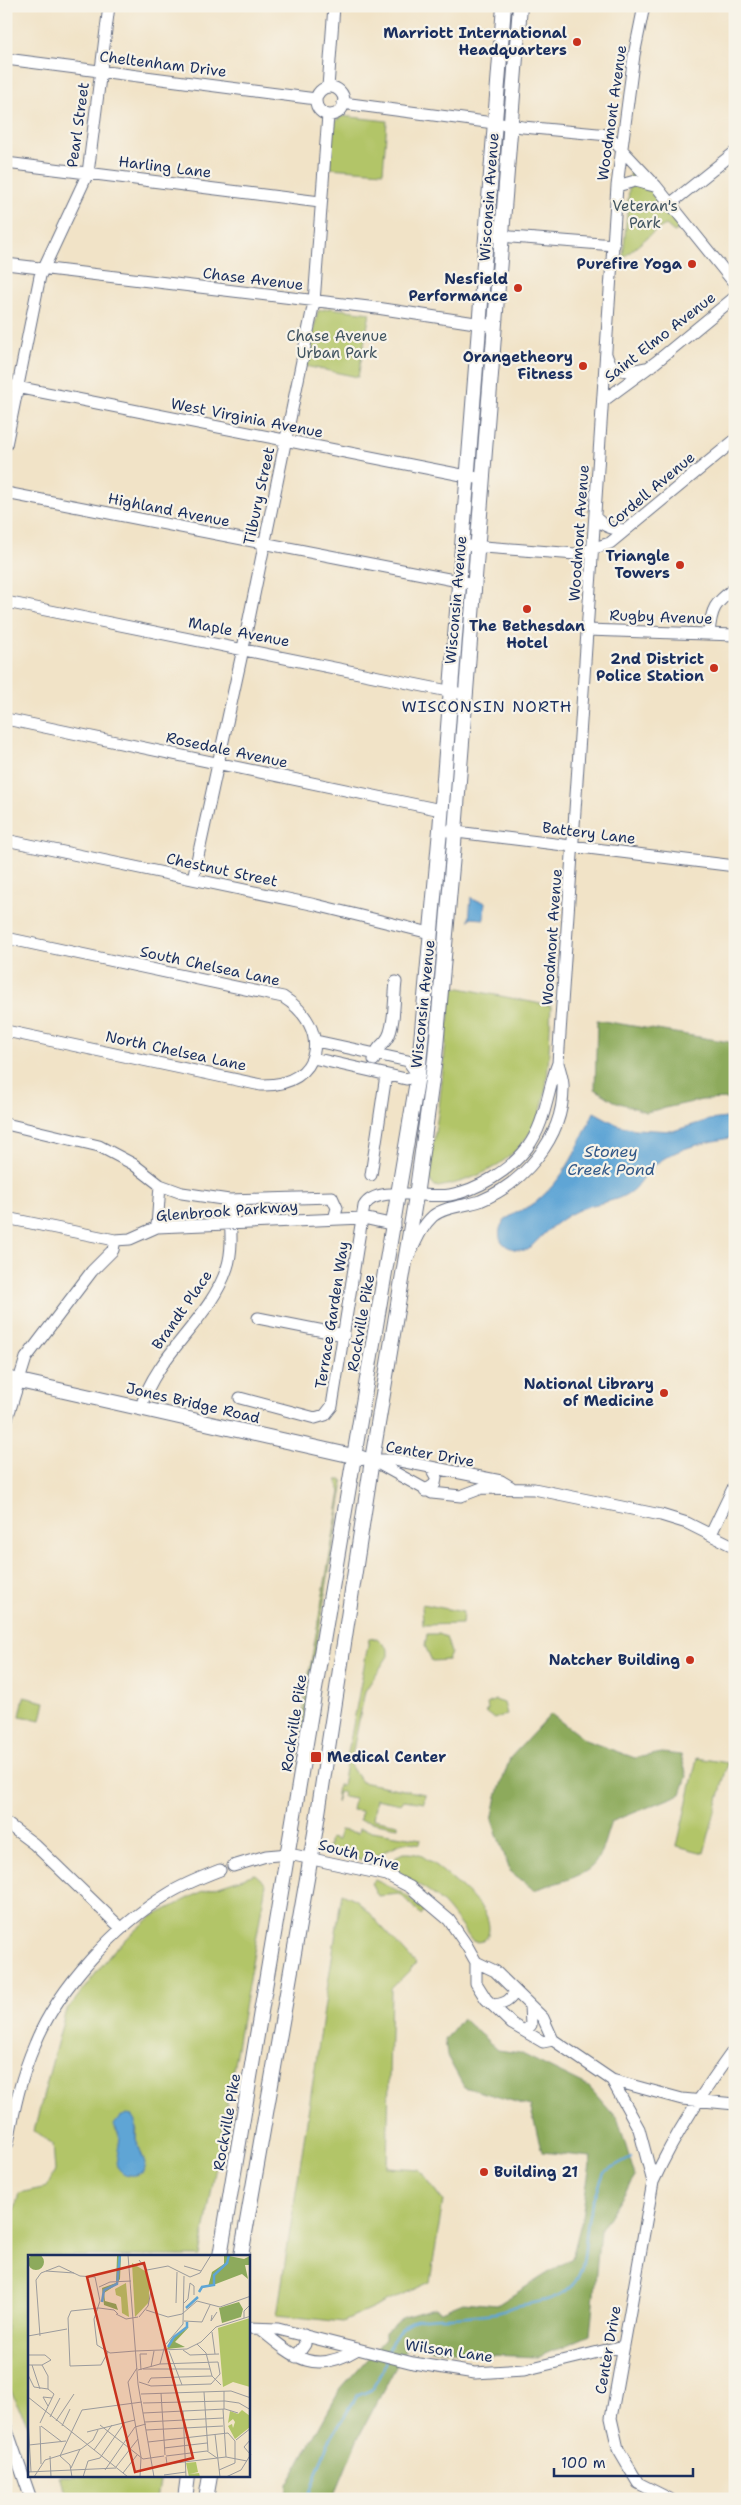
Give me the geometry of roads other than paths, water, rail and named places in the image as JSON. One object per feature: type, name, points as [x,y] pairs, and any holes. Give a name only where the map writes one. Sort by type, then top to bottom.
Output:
[{"type":"main road","name":"Wisconsin Avenue","points":[[416,1196],[425,1076],[430,932],[440,830],[504,6]]},
{"type":"main road","name":"Wisconsin Avenue","points":[[400,1194],[425,1076],[447,935],[520,6]]},
{"type":"main road","points":[[430,932],[447,935]]},
{"type":"main road","name":"Rockville Pike","points":[[220,2255],[289,1854],[354,1456],[400,1194]]},
{"type":"main road","points":[[241,2255],[311,1858],[372,1460],[416,1196]]},
{"type":"main road","name":"Jones Bridge Road","points":[[12,1380],[141,1407],[372,1460]]},
{"type":"main road","points":[[185,2499],[188,2478]]},
{"type":"main road","points":[[206,2499],[210,2478]]},
{"type":"street","name":"Pearl Street","points":[[6,446],[12,386],[43,268],[88,173],[109,6]]},
{"type":"street","points":[[328,87],[334,6]]},
{"type":"street","name":"Woodmont Avenue","points":[[400,1194],[440,1197],[466,1191],[512,1163],[527,1148],[540,1125],[558,1063],[618,186],[634,55],[644,6]]},
{"type":"street","name":"Cheltenham Drive","points":[[6,59],[316,98]]},
{"type":"street","points":[[328,87],[341,93],[343,103],[336,113],[328,115],[318,108],[316,98],[322,90],[328,87]]},
{"type":"street","points":[[343,103],[511,125],[608,135],[656,186],[735,284]]},
{"type":"street","name":"Tilbury Street","points":[[193,880],[314,302],[328,115]]},
{"type":"street","points":[[670,204],[735,152]]},
{"type":"street","name":"Harling Lane","points":[[6,163],[320,202]]},
{"type":"street","points":[[618,186],[636,181],[656,186]]},
{"type":"street","points":[[486,234],[614,245]]},
{"type":"street","name":"Chase Avenue","points":[[6,264],[479,322],[495,326]]},
{"type":"street","name":"Saint Elmo Avenue","points":[[603,401],[735,298]]},
{"type":"street","points":[[606,354],[613,367],[624,372],[649,366]]},
{"type":"street","name":"West Virginia Avenue","points":[[12,386],[482,480]]},
{"type":"street","name":"Cordell Avenue","points":[[462,546],[576,554],[593,550],[610,543],[735,440]]},
{"type":"street","name":"Highland Avenue","points":[[6,493],[474,584]]},
{"type":"street","points":[[595,517],[602,526],[614,530],[625,530]]},
{"type":"street","points":[[709,634],[710,617],[717,602],[735,588]]},
{"type":"street","name":"Maple Avenue","points":[[6,602],[243,648],[465,695]]},
{"type":"street","name":"Rugby Avenue","points":[[587,630],[735,635]]},
{"type":"street","name":"Rosedale Avenue","points":[[6,719],[441,810]]},
{"type":"street","name":"Battery Lane","points":[[440,830],[735,866]]},
{"type":"street","name":"Chestnut Street","points":[[6,840],[316,905],[430,932]]},
{"type":"street","name":"South Chelsea Lane","points":[[6,938],[283,997],[296,1005],[308,1018],[316,1040]]},
{"type":"street","points":[[371,1071],[375,1054],[380,1044],[388,1038],[396,982]]},
{"type":"street","name":"North Chelsea Lane","points":[[6,1030],[261,1085],[272,1085],[290,1080],[306,1069],[313,1058]]},
{"type":"street","points":[[316,1040],[408,1061],[425,1076],[406,1079],[313,1058],[316,1040]]},
{"type":"street","name":"Woodmont Avenue","points":[[404,1267],[420,1232],[434,1215],[478,1202],[501,1190],[528,1169],[540,1154],[551,1136],[562,1098],[564,1087],[558,1063]]},
{"type":"street","points":[[371,1175],[386,1074]]},
{"type":"street","points":[[6,1124],[99,1146],[133,1164],[160,1185],[182,1193],[229,1200],[326,1196],[336,1202],[334,1219]]},
{"type":"street","points":[[157,1227],[160,1185]]},
{"type":"street","name":"Terrace Garden Way","points":[[240,1398],[315,1418],[325,1415],[332,1406],[364,1206],[368,1200],[381,1194],[400,1194]]},
{"type":"street","name":"Brandt Place","points":[[141,1407],[154,1377],[222,1281],[230,1257],[229,1200]]},
{"type":"street","points":[[6,1218],[115,1240],[113,1250],[92,1271],[26,1358],[12,1380],[6,1422]]},
{"type":"street","name":"Glenbrook Parkway","points":[[115,1240],[130,1239],[157,1227],[363,1218],[395,1225]]},
{"type":"street","points":[[258,1318],[344,1335]]},
{"type":"street","name":"Center Drive","points":[[372,1460],[395,1460],[501,1482],[511,1487],[546,1491],[661,1515],[711,1534],[735,1547]]},
{"type":"street","name":"Center Drive","points":[[372,1460],[406,1477],[425,1491],[440,1495],[461,1496],[482,1488],[500,1490],[511,1487]]},
{"type":"street","points":[[425,1491],[435,1484],[436,1476],[431,1468]]},
{"type":"street","points":[[461,1496],[465,1484],[462,1474]]},
{"type":"street","points":[[711,1534],[735,1484]]},
{"type":"street","points":[[6,1823],[34,1844],[121,1928]]},
{"type":"street","name":"South Drive","points":[[234,1866],[266,1856],[289,1854],[387,1875],[410,1887],[449,1920],[476,1962],[495,1971],[543,2018],[553,2040],[612,2080],[663,2095],[735,2104]]},
{"type":"street","points":[[8,2143],[14,2108],[35,2042],[83,1966],[121,1928],[168,1894],[220,1870]]},
{"type":"street","name":"South Drive","points":[[476,1962],[476,1984],[493,2005],[512,2024],[543,2042],[553,2040]]},
{"type":"street","points":[[493,2005],[503,2004],[510,2000],[515,1992]]},
{"type":"street","points":[[525,2031],[531,2025],[530,2006]]},
{"type":"street","name":"Center Drive","points":[[670,2499],[638,2483],[618,2449],[611,2418],[653,2182],[668,2150],[698,2100],[735,2048]]},
{"type":"street","name":"Center Drive","points":[[612,2080],[639,2128],[653,2182]]},
{"type":"street","name":"Wilson Lane","points":[[250,2328],[261,2330],[278,2329],[331,2341],[382,2356],[475,2373],[524,2370],[623,2346]]},
{"type":"street","name":"Wilson Lane","points":[[261,2330],[296,2356],[316,2362],[336,2361],[358,2349]]},
{"type":"street","points":[[296,2356],[305,2344],[304,2335]]},
{"type":"street","points":[[331,2341],[336,2353],[336,2361]]},
{"type":"street","points":[[6,2427],[31,2499]]},
{"type":"water","points":[[471,897],[474,900],[485,902],[484,919],[471,918],[469,921]]},
{"type":"water","name":"Stoney Creek Pond","points":[[594,1112],[618,1125],[635,1129],[673,1131],[709,1120],[735,1117],[735,1137],[712,1141],[679,1151],[650,1169],[630,1192],[619,1198],[586,1207],[569,1215],[548,1230],[528,1250],[508,1247],[501,1240],[500,1229],[502,1224],[510,1216],[536,1202],[556,1182],[577,1149]]},
{"type":"water","points":[[127,2114],[132,2115],[136,2122],[136,2139],[145,2163],[143,2172],[135,2175],[127,2175],[116,2164],[120,2137],[114,2125],[120,2117]]},
{"type":"waterway","points":[[388,2352],[398,2332],[404,2326],[419,2319],[461,2317],[499,2312],[551,2299],[570,2288],[582,2267],[587,2223],[604,2172],[631,2157]]},
{"type":"waterway","points":[[307,2499],[327,2445],[357,2396],[371,2390],[382,2373],[386,2360]]},
{"type":"place","name":"Marriott International Headquarters","points":[[577,42]]},
{"type":"place","name":"Purefire Yoga","points":[[692,264]]},
{"type":"place","name":"Nesfield Performance","points":[[518,288]]},
{"type":"place","name":"Orangetheory Fitness","points":[[583,366]]},
{"type":"place","name":"Triangle Towers","points":[[680,565]]},
{"type":"place","name":"The Bethesdan Hotel","points":[[527,609]]},
{"type":"place","name":"2nd District Police Station","points":[[714,668]]},
{"type":"place","name":"National Library of Medicine","points":[[664,1393]]},
{"type":"place","name":"Natcher Building","points":[[690,1660]]},
{"type":"place","name":"Medical Center","points":[[316,1757]]},
{"type":"place","name":"Building 21","points":[[484,2172]]},
{"type":"district","name":"WISCONSIN NORTH","points":[[487,706]]},
{"type":"park label","name":"Veteran's Park","points":[[645,214]]},
{"type":"park label","name":"Chase Avenue Urban Park","points":[[337,344]]}]
